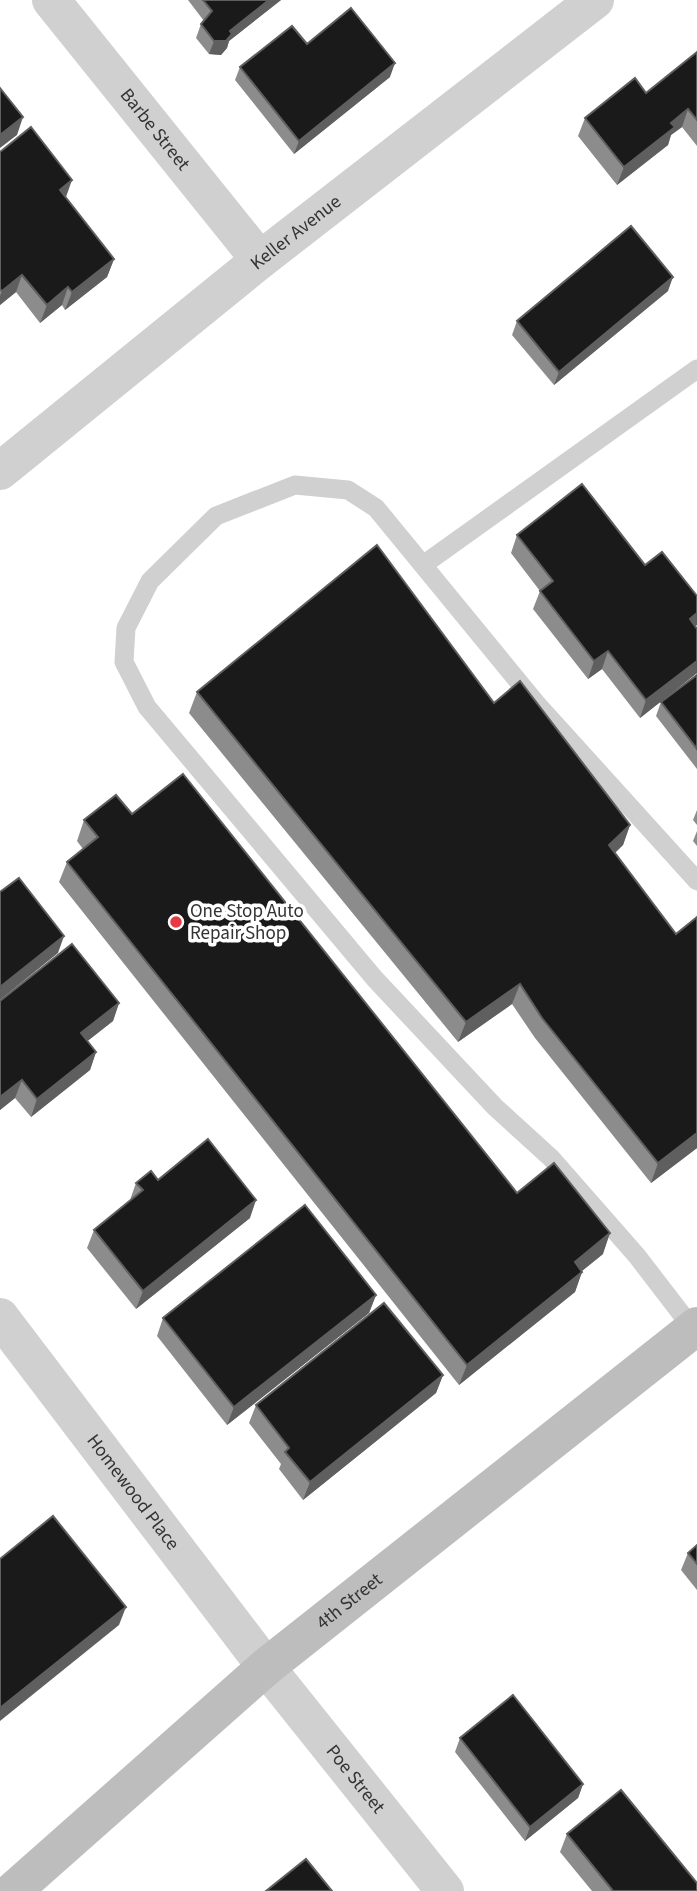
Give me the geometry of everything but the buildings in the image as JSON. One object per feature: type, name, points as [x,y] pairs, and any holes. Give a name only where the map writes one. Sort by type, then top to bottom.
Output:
[{"type":"main road","name":"4th Street","points":[[13,1891],[266,1667],[695,1327]]},
{"type":"street","name":"Barbe Street","points":[[51,0],[260,260]]},
{"type":"street","name":"Keller Avenue","points":[[0,471],[260,260],[595,0]]},
{"type":"street","name":"Homewood Place","points":[[0,1317],[266,1667]]},
{"type":"street","name":"Poe Street","points":[[266,1667],[445,1891]]},
{"type":"lane","points":[[423,565],[697,369]]},
{"type":"lane","points":[[695,1327],[551,1158],[495,1107],[366,968],[147,707],[124,662],[126,628],[150,581],[216,516],[295,485],[348,490],[376,508],[536,703],[697,881]]},
{"type":"lane","points":[[0,1885],[4,1891]]},
{"type":"place","name":"One Stop Auto Repair Shop","points":[[176,922]]}]
